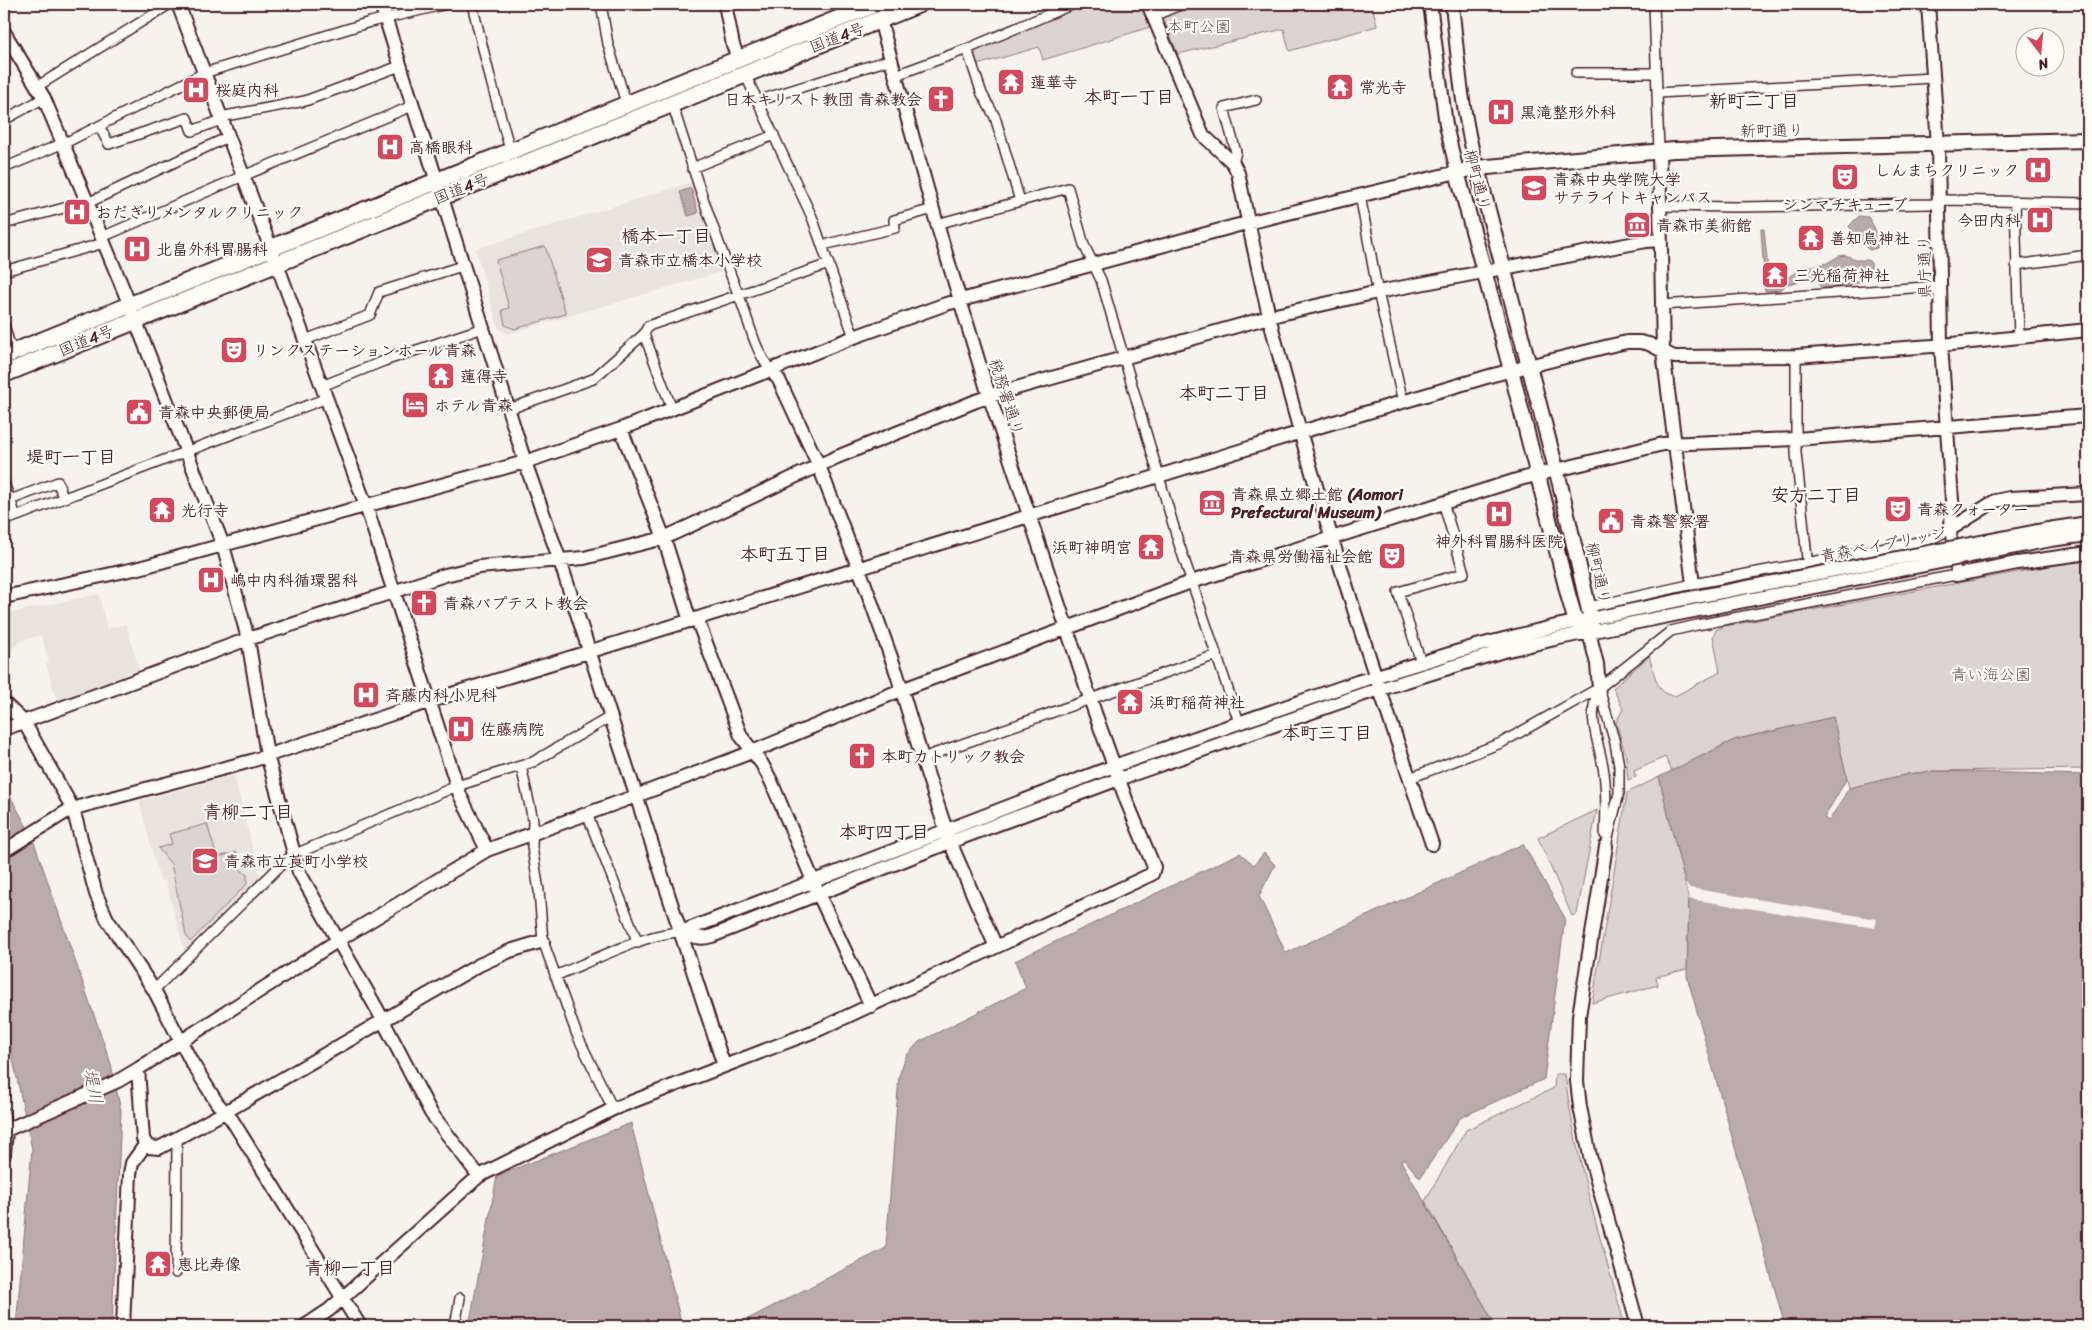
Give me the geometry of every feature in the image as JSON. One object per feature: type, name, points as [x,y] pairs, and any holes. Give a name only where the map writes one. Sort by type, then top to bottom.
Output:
[{"type":"highway","name":"国道4号","points":[[8,354],[276,263],[440,197],[672,102],[741,66],[875,4]]},
{"type":"highway","points":[[875,4],[880,20]]},
{"type":"highway","name":"国道4号","points":[[4,374],[270,247],[435,180],[626,103],[880,20],[919,4]]},
{"type":"main road","name":"新町通り","points":[[1457,172],[1477,168],[1659,152],[2088,140]]},
{"type":"main road","name":"柳町通り","points":[[1477,168],[1556,469],[1590,619]]},
{"type":"main road","name":"柳町通り","points":[[1457,172],[1511,370],[1576,622]]},
{"type":"main road","points":[[1576,622],[1590,619]]},
{"type":"street","points":[[4,120],[41,92],[170,4]]},
{"type":"street","points":[[178,4],[366,506],[431,701],[457,786],[487,850]]},
{"type":"street","points":[[381,4],[440,197],[525,462],[590,652],[724,1066]]},
{"type":"street","points":[[4,168],[99,126],[204,73],[385,18],[447,4]]},
{"type":"street","points":[[472,4],[510,150]]},
{"type":"street","points":[[601,4],[608,44],[626,103]]},
{"type":"street","points":[[726,4],[733,45],[741,66],[812,217],[854,337]]},
{"type":"street","points":[[896,75],[967,49],[1073,4]]},
{"type":"street","points":[[1182,4],[1150,10],[1203,135],[1233,163],[1238,174],[1270,317],[1301,432],[1380,689],[1432,844]]},
{"type":"street","name":"柳町通り","points":[[1430,4],[1446,124],[1457,172]]},
{"type":"street","name":"柳町通り","points":[[1452,4],[1469,140],[1477,168]]},
{"type":"street","points":[[1654,4],[1663,352],[1693,584]]},
{"type":"street","name":"県庁通り","points":[[1928,4],[1938,145],[1941,345],[1952,500],[1951,529]]},
{"type":"street","name":"税務署通り","points":[[880,20],[937,224],[989,396],[1090,698],[1114,766],[1154,866],[1152,874],[996,947]]},
{"type":"street","points":[[4,32],[41,92],[63,143],[133,313],[223,545],[248,639],[268,755],[299,872],[383,1020],[431,1113],[478,1176]]},
{"type":"street","points":[[967,49],[982,94],[995,118],[1020,201]]},
{"type":"street","points":[[757,102],[892,59]]},
{"type":"street","points":[[99,126],[109,144],[187,118],[192,131],[221,119],[305,101],[400,66]]},
{"type":"street","points":[[1576,73],[1656,73]]},
{"type":"street","points":[[1657,93],[1933,78]]},
{"type":"street","points":[[1233,163],[1236,152],[1224,108],[1256,100]]},
{"type":"street","points":[[305,1326],[329,1310],[478,1176],[613,1109],[769,1050],[871,1006],[996,947],[948,836],[922,758],[898,674],[819,466],[779,380],[763,359],[738,295],[692,168],[672,102]]},
{"type":"street","points":[[4,271],[103,240],[242,176],[412,106]]},
{"type":"street","points":[[692,168],[774,135]]},
{"type":"street","points":[[4,224],[87,202],[228,137]]},
{"type":"street","points":[[4,597],[114,574],[525,462],[621,429],[854,337],[960,300],[1249,223],[1457,172]]},
{"type":"street","points":[[937,224],[1068,188],[1084,245],[1101,280],[1191,582],[1239,722]]},
{"type":"street","points":[[1360,195],[1378,292],[1403,402]]},
{"type":"street","points":[[1659,206],[1747,207],[1932,204],[1940,201],[2088,203]]},
{"type":"street","points":[[2014,202],[2019,338]]},
{"type":"street","points":[[823,245],[895,228],[894,220],[933,209]]},
{"type":"street","points":[[4,729],[248,639],[445,575],[478,567],[584,558],[664,538],[819,466],[989,396],[1270,317],[1378,292],[1660,240]]},
{"type":"street","points":[[2016,266],[2088,255]]},
{"type":"street","points":[[509,409],[593,379],[644,334],[648,326],[829,264]]},
{"type":"street","points":[[305,340],[370,315],[380,292],[462,266]]},
{"type":"street","points":[[1662,304],[1941,286]]},
{"type":"street","points":[[4,326],[8,354]]},
{"type":"street","points":[[4,521],[188,452],[324,392],[384,360],[483,328]]},
{"type":"street","points":[[4,851],[73,809],[268,755],[431,701],[1028,515],[1511,370],[1627,342],[1649,344],[1674,357],[1796,356],[1941,345],[2088,330]]},
{"type":"street","points":[[644,334],[672,409]]},
{"type":"street","points":[[1796,356],[1796,439],[1807,562],[1813,602]]},
{"type":"street","points":[[5,1130],[118,1080],[138,1069],[336,940],[487,850],[752,752],[902,690],[1191,582],[1332,536],[1538,474],[1663,444],[1796,439],[2088,416]]},
{"type":"street","points":[[621,429],[664,538],[693,620],[741,736],[762,764],[771,781],[819,895],[871,1006]]},
{"type":"street","points":[[10,500],[58,482],[63,498]]},
{"type":"street","points":[[4,483],[16,516]]},
{"type":"street","points":[[555,976],[638,942],[667,933],[681,932],[814,882],[1119,779],[1242,735],[1380,689],[1500,652],[1693,584],[1929,540],[1951,529],[1994,502],[2010,498],[2088,494]]},
{"type":"street","points":[[1421,662],[1398,592],[1464,573],[1443,502]]},
{"type":"street","name":"青森ベイブリッジ","points":[[1590,619],[2048,529],[2088,523]]},
{"type":"street","points":[[1951,529],[1956,576]]},
{"type":"street","name":"青森ベイブリッジ","points":[[1590,619],[1688,612],[2051,540],[2088,535]]},
{"type":"street","points":[[1410,778],[1501,743],[1599,689],[1671,631],[1813,602],[2017,564],[2088,553]]},
{"type":"street","points":[[1590,619],[1599,689],[1620,766],[1619,793],[1606,846],[1579,1016],[1577,1082],[1590,1156],[1638,1326]]},
{"type":"street","points":[[681,932],[704,939],[819,895],[948,836],[1114,766],[1239,722],[1421,662],[1576,622]]},
{"type":"street","points":[[922,758],[1216,655]]},
{"type":"street","points":[[1599,689],[1592,712],[1606,787],[1606,846]]},
{"type":"street","points":[[4,703],[24,722],[73,809],[102,908],[113,929],[154,990],[191,1061],[216,1103],[232,1120],[360,1326]]},
{"type":"street","points":[[154,990],[293,855],[457,786],[521,766],[545,756],[610,717]]},
{"type":"street","points":[[521,766],[532,820],[543,941],[577,1035],[613,1109]]},
{"type":"street","points":[[587,814],[638,942]]},
{"type":"street","points":[[145,1145],[159,1148],[176,1140],[478,965],[510,951],[543,941]]},
{"type":"street","points":[[123,1326],[130,1174],[132,1163],[145,1145],[138,1069]]},
{"type":"street","points":[[4,1112],[4,1154]]},
{"type":"street","points":[[176,1140],[176,1273]]},
{"type":"street","points":[[455,1326],[460,1298]]},
{"type":"shaded area","name":"青森市立橋本小学校","points":[[692,182],[724,271],[508,334],[499,329],[475,249]]},
{"type":"shaded area","points":[[99,594],[107,629],[126,624],[139,669],[57,701],[46,663],[49,662],[41,635],[21,641],[4,655],[4,614]]},
{"type":"shaded area","name":"青森市立莨町小学校","points":[[234,775],[260,877],[185,954],[165,880],[160,881],[139,801]]},
{"type":"green space","name":"本町公園","points":[[1086,4],[1141,4],[1150,27],[1043,60],[1039,47],[977,65],[974,56],[978,48]]},
{"type":"green space","name":"本町公園","points":[[1197,4],[1372,4],[1377,26],[1289,51],[1284,29],[1178,54],[1163,18]]},
{"type":"green space","points":[[545,246],[566,314],[514,329],[505,325],[502,310],[509,308],[496,260]]},
{"type":"green space","name":"青い海公園","points":[[2088,559],[2088,769],[1934,771],[1908,774],[1849,788],[1833,717],[1734,740],[1672,771],[1665,757],[1634,771],[1636,777],[1628,780],[1626,757],[1616,722],[1623,709],[1613,688],[1649,656],[1654,675],[1660,687],[1669,695],[1675,696],[1720,672],[1713,636],[1716,630],[1725,626]]},
{"type":"green space","points":[[1659,777],[1689,899],[1687,969],[1656,977],[1658,985],[1592,1003],[1627,793]]},
{"type":"green space","points":[[1597,810],[1577,914],[1572,916],[1538,838]]},
{"type":"green space","points":[[207,824],[217,857],[237,852],[241,870],[247,875],[247,884],[190,942],[186,935],[171,864],[158,848],[172,844],[169,834]]},
{"type":"green space","points":[[1555,1074],[1565,1074],[1582,1170],[1625,1326],[1496,1326],[1425,1201],[1466,1130],[1554,1088]]},
{"type":"water","points":[[691,188],[698,213],[688,216],[680,192]]},
{"type":"water","points":[[1859,216],[1868,217],[1873,224],[1877,236],[1877,248],[1869,250],[1851,230],[1849,226]]},
{"type":"water","points":[[1761,229],[1764,229],[1771,284],[1780,283],[1805,266],[1827,263],[1839,256],[1845,255],[1858,260],[1868,260],[1871,263],[1872,273],[1867,278],[1854,284],[1821,288],[1819,284],[1854,275],[1855,270],[1838,269],[1786,284],[1781,290],[1765,291]]},
{"type":"water","points":[[1833,717],[1847,778],[1824,818],[1829,821],[1849,788],[1908,774],[1934,771],[2088,775],[2088,1326],[1785,1326],[1687,976],[1689,899],[1659,777],[1734,740]]},
{"type":"water","name":"堤川","points":[[4,785],[35,845],[111,1064],[121,1111],[112,1326],[16,1326],[32,1149],[4,1017]]},
{"type":"water","points":[[1523,844],[1565,918],[1544,1079],[1460,1118],[1420,1178],[1404,1159],[1401,1161],[1496,1326],[734,1326],[886,1248],[899,1076],[906,1056],[919,1042],[1026,988],[1015,961],[1240,853],[1254,865],[1264,853],[1275,865],[1259,896],[1286,953]]},
{"type":"water","points":[[631,1123],[682,1326],[469,1326],[497,1176]]},
{"type":"pier","points":[[1685,883],[1690,888],[1877,919],[1875,928],[1689,899]]},
{"type":"place","name":"蓮華寺","points":[[1011,82]]},
{"type":"place","name":"常光寺","points":[[1340,87]]},
{"type":"place","name":"桜庭内科","points":[[196,90]]},
{"type":"place","name":"日本キリスト教団 青森教会","points":[[941,99]]},
{"type":"place","name":"黒滝整形外科","points":[[1501,112]]},
{"type":"place","name":"高橋眼科","points":[[390,147]]},
{"type":"place","name":"しんまちクリニック","points":[[2038,170]]},
{"type":"place","name":"シンマチキューブ","points":[[1845,177]]},
{"type":"place","name":"青森中央学院大学 サテライトキャンパス","points":[[1534,188]]},
{"type":"place","name":"おだぎりメンタルクリニック","points":[[77,212]]},
{"type":"place","name":"今田内科","points":[[2040,220]]},
{"type":"place","name":"青森市美術館","points":[[1637,225]]},
{"type":"place","name":"善知鳥神社","points":[[1811,238]]},
{"type":"place","name":"北畠外科胃腸科","points":[[137,249]]},
{"type":"place","name":"青森市立橋本小学校","points":[[599,260]]},
{"type":"place","name":"三光稲荷神社","points":[[1775,275]]},
{"type":"place","name":"リンクステーションホール青森","points":[[234,350]]},
{"type":"place","name":"蓮得寺","points":[[441,376]]},
{"type":"place","name":"ホテル青森","points":[[415,405]]},
{"type":"place","name":"青森中央郵便局","points":[[139,412]]},
{"type":"place","name":"青森県立郷土館 (Aomori Prefectural Museum)","points":[[1212,503]]},
{"type":"place","name":"青森クォーター","points":[[1898,509]]},
{"type":"place","name":"光行寺","points":[[162,510]]},
{"type":"place","name":"神外科胃腸科医院","points":[[1499,514]]},
{"type":"place","name":"青森警察署","points":[[1611,521]]},
{"type":"place","name":"浜町神明宮","points":[[1151,547]]},
{"type":"place","name":"青森県労働福祉会館","points":[[1392,556]]},
{"type":"place","name":"嶋中内科循環器科","points":[[211,580]]},
{"type":"place","name":"青森バプテスト教会","points":[[424,603]]},
{"type":"place","name":"斉藤内科小児科","points":[[366,695]]},
{"type":"place","name":"浜町稲荷神社","points":[[1130,702]]},
{"type":"place","name":"佐藤病院","points":[[461,729]]},
{"type":"place","name":"本町カトリック教会","points":[[862,756]]},
{"type":"place","name":"青森市立莨町小学校","points":[[205,861]]},
{"type":"place","name":"恵比寿像","points":[[158,1264]]},
{"type":"district","name":"本町一丁目","points":[[1129,97]]},
{"type":"district","name":"新町二丁目","points":[[1754,101]]},
{"type":"district","name":"橋本一丁目","points":[[666,236]]},
{"type":"district","name":"本町二丁目","points":[[1224,393]]},
{"type":"district","name":"堤町一丁目","points":[[71,457]]},
{"type":"district","name":"安方二丁目","points":[[1816,495]]},
{"type":"district","name":"本町五丁目","points":[[785,554]]},
{"type":"district","name":"本町三丁目","points":[[1327,733]]},
{"type":"district","name":"青柳二丁目","points":[[248,812]]},
{"type":"district","name":"本町四丁目","points":[[884,832]]},
{"type":"district","name":"青柳一丁目","points":[[350,1268]]}]
